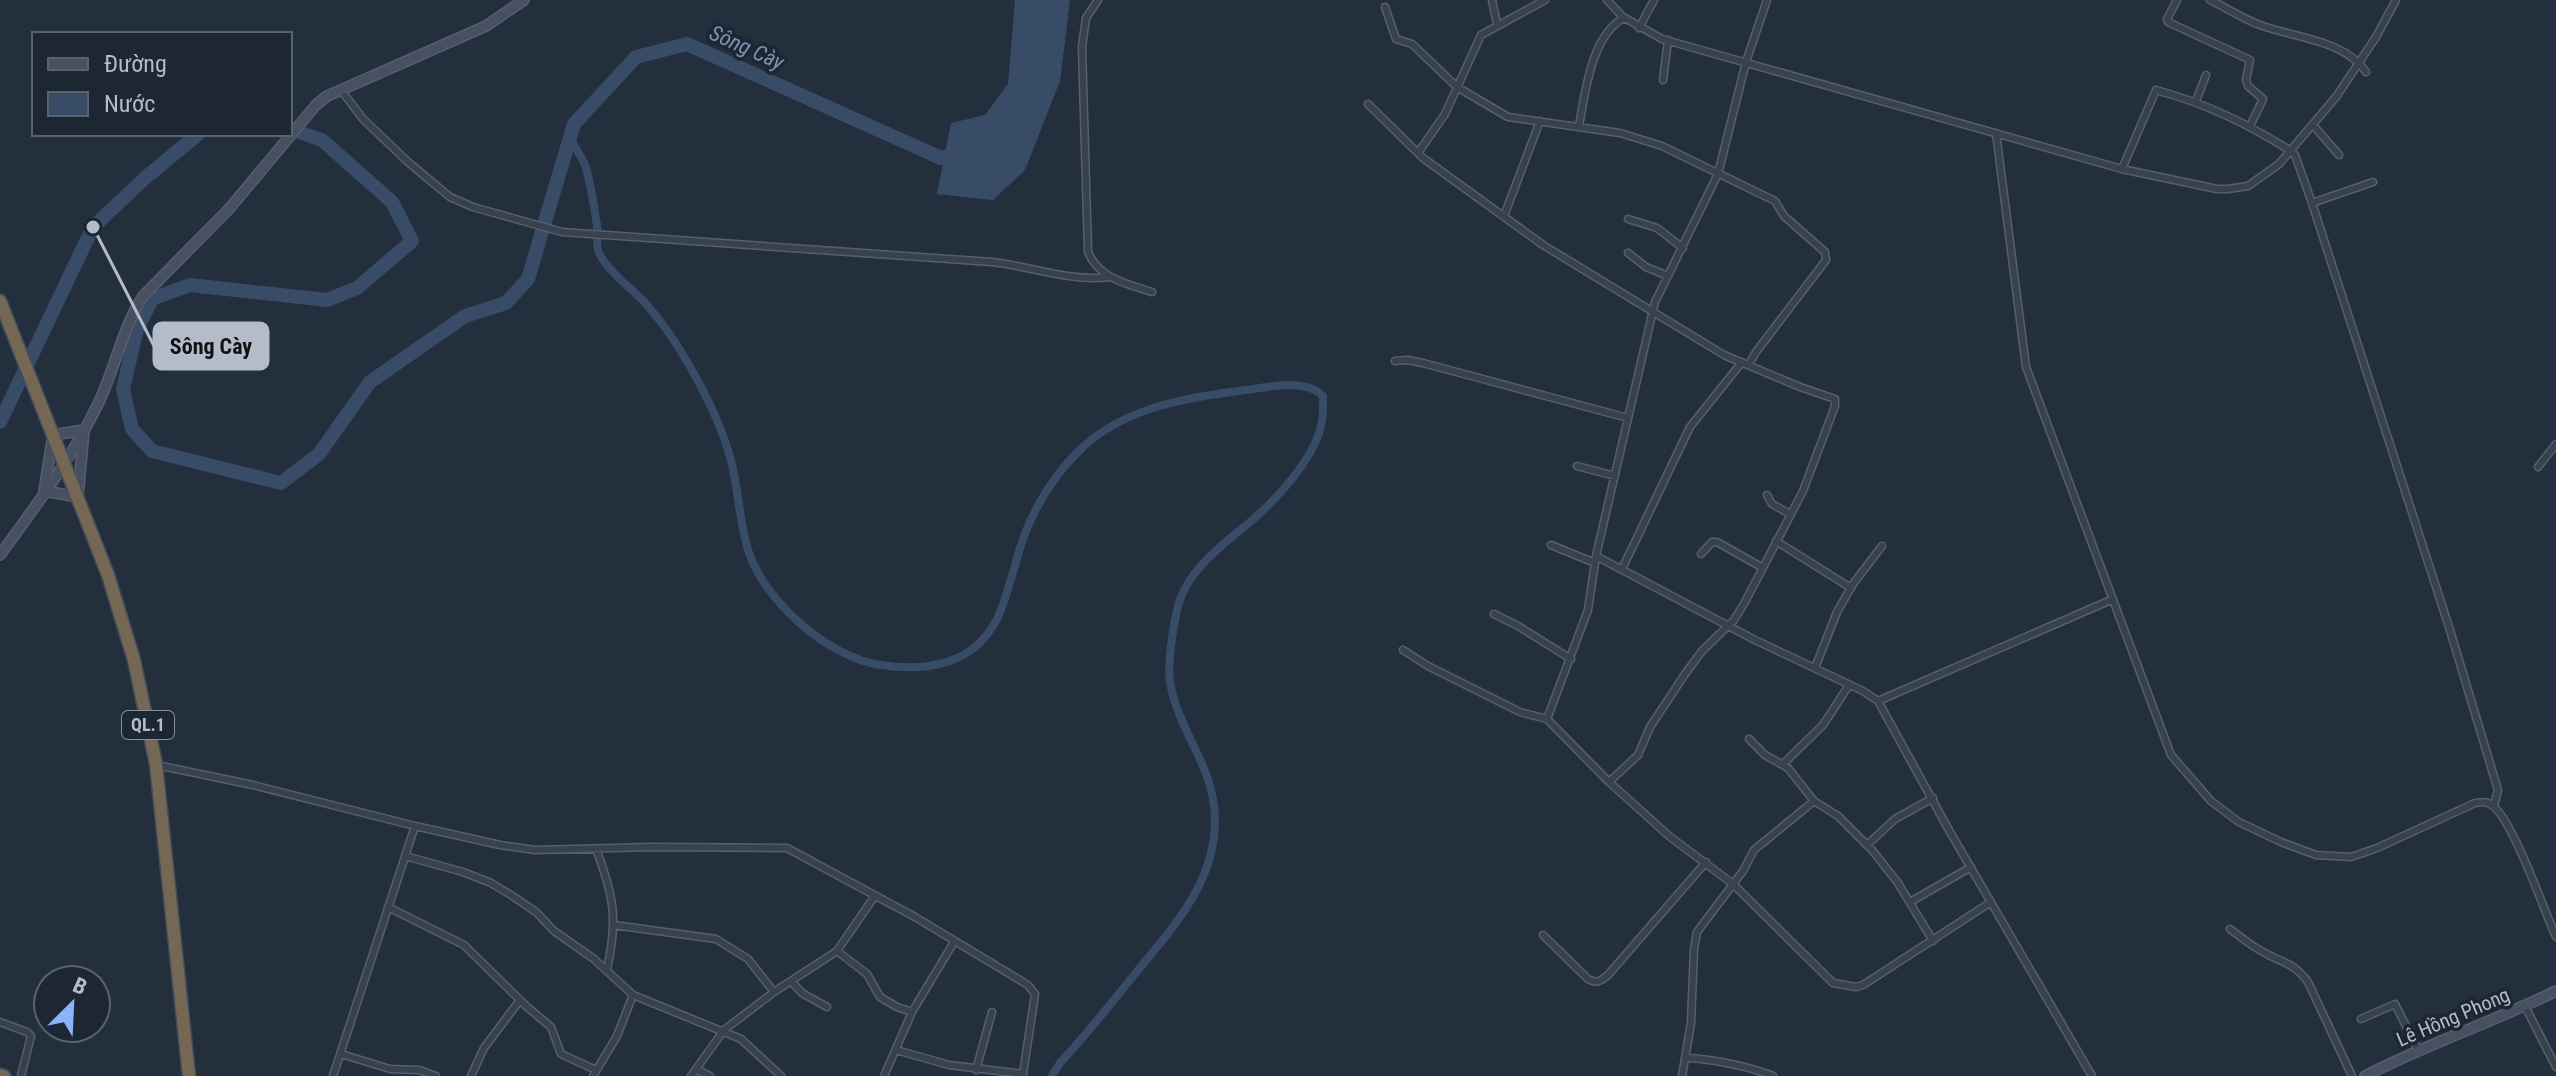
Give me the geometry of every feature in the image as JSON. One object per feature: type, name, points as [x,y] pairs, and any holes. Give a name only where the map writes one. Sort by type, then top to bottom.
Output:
[{"type":"highway","name":"QL.1","points":[[0,301],[108,575],[134,660],[156,764],[189,1076]]},
{"type":"street","points":[[292,135],[321,100],[486,26],[524,0]]},
{"type":"street","points":[[1098,0],[1086,18],[1082,47],[1087,245],[1092,261],[1109,277],[1152,292]]},
{"type":"street","points":[[1492,0],[1497,24]]},
{"type":"street","points":[[1418,153],[1442,119],[1484,32],[1545,0]]},
{"type":"street","points":[[1607,0],[1639,28],[1668,40],[2122,169],[2217,189],[2248,186],[2263,178],[2291,151],[2336,97],[2376,37],[2396,0]]},
{"type":"street","points":[[1639,28],[1654,0]]},
{"type":"street","points":[[1547,719],[1588,610],[1596,560],[1655,302],[1718,174],[1746,62],[1767,0]]},
{"type":"street","points":[[2177,0],[2168,22],[2250,60],[2246,80],[2248,86],[2263,99],[2250,126]]},
{"type":"street","points":[[2210,0],[2258,25],[2341,50],[2359,61],[2366,72]]},
{"type":"street","points":[[1385,7],[1396,39],[1412,44],[1457,87],[1508,117],[1620,133],[1662,146],[1771,197],[1784,216],[1827,255],[1824,265],[1756,352],[1690,427],[1622,569]]},
{"type":"street","points":[[1579,126],[1585,87],[1593,64],[1609,30],[1624,18]]},
{"type":"street","points":[[1663,80],[1668,40]]},
{"type":"street","points":[[2196,101],[2206,75]]},
{"type":"street","points":[[341,90],[363,119],[444,192],[473,207],[562,232],[992,262],[1088,279],[1109,277]]},
{"type":"street","points":[[2122,169],[2156,90],[2196,101],[2250,126],[2295,155],[2449,627],[2498,790],[2494,806]]},
{"type":"street","points":[[1368,104],[1418,153],[1543,245],[1724,355],[1835,399],[1814,466],[1745,602],[1685,674],[1650,727],[1638,755],[1609,782]]},
{"type":"street","points":[[1504,216],[1540,121]]},
{"type":"street","points":[[2313,125],[2339,155]]},
{"type":"street","points":[[1996,133],[2026,367],[2171,755],[2211,801],[2239,822],[2316,855],[2351,857],[2485,801],[2494,806],[2509,827],[2556,937]]},
{"type":"street","points":[[0,555],[84,430],[105,389],[135,309],[143,296],[209,231],[291,136]]},
{"type":"street","points":[[2312,203],[2373,182]]},
{"type":"street","points":[[1628,219],[1657,228],[1683,248]]},
{"type":"street","points":[[1628,253],[1637,262],[1668,276]]},
{"type":"street","points":[[1395,361],[1423,363],[1628,418]]},
{"type":"street","points":[[44,491],[53,435],[84,430]]},
{"type":"street","points":[[44,491],[78,497],[84,430]]},
{"type":"street","points":[[2538,467],[2556,444]]},
{"type":"street","points":[[1577,466],[1615,476]]},
{"type":"street","points":[[1767,495],[1772,504],[1790,514]]},
{"type":"street","points":[[1776,541],[1851,588]]},
{"type":"street","points":[[1701,554],[1712,542],[1717,542],[1763,568]]},
{"type":"street","points":[[1551,545],[1622,569],[1878,701],[2092,1076]]},
{"type":"street","points":[[1815,668],[1833,620],[1851,588],[1882,546]]},
{"type":"street","points":[[1878,701],[2111,600]]},
{"type":"street","points":[[1494,614],[1571,659]]},
{"type":"street","points":[[1403,650],[1428,666],[1520,712],[1547,719],[1609,782],[1669,836],[1733,884],[1833,983],[1863,985],[1991,902]]},
{"type":"street","points":[[1783,764],[1823,725],[1849,685]]},
{"type":"street","points":[[1749,739],[1765,755],[1783,764],[1814,801],[1838,816],[1867,845],[1890,871],[1933,941]]},
{"type":"street","points":[[156,764],[519,849],[783,847],[915,917],[1028,985],[1035,994],[1022,1075],[940,1063],[896,1050]]},
{"type":"street","points":[[1867,845],[1900,815],[1933,798]]},
{"type":"street","points":[[1682,1076],[1691,1023],[1695,936],[1743,871],[1757,846],[1814,801]]},
{"type":"street","points":[[333,1076],[415,826]]},
{"type":"street","points":[[596,849],[610,883],[614,925],[607,970]]},
{"type":"street","points":[[405,856],[463,872],[499,888],[536,912],[554,931],[607,970],[633,995],[724,1030],[747,1043],[781,1076]]},
{"type":"street","points":[[1543,935],[1588,979],[1593,982],[1603,979],[1706,862]]},
{"type":"street","points":[[1910,902],[1971,867]]},
{"type":"street","points":[[691,1076],[724,1030],[774,992],[837,951],[874,897]]},
{"type":"street","points":[[388,907],[464,945],[551,1027],[561,1054],[594,1073],[617,1036],[633,995]]},
{"type":"street","points":[[614,925],[716,939],[748,959],[774,992]]},
{"type":"street","points":[[2230,929],[2260,951],[2291,964],[2300,972],[2308,982],[2352,1076]]},
{"type":"street","points":[[884,1076],[912,1012],[954,942]]},
{"type":"street","points":[[837,951],[867,974],[880,997],[912,1012]]},
{"type":"street","points":[[791,981],[802,993],[827,1007]]},
{"type":"street","name":"Lê Hồng Phong","points":[[2365,1076],[2556,991]]},
{"type":"street","points":[[471,1076],[484,1048],[520,1000]]},
{"type":"street","points":[[2361,1019],[2395,1004],[2418,1050]]},
{"type":"street","points":[[2525,1006],[2556,1067]]},
{"type":"street","points":[[976,1070],[992,1012]]},
{"type":"street","points":[[0,1022],[31,1036],[21,1076]]},
{"type":"street","points":[[341,1054],[385,1067],[419,1070],[436,1076]]},
{"type":"street","points":[[1685,1058],[1773,1076]]},
{"type":"street","points":[[383,1076],[385,1067]]},
{"type":"street","points":[[696,1069],[710,1076]]},
{"type":"water","points":[[1015,0],[1070,0],[1060,81],[1025,170],[993,200],[937,194],[951,123],[985,115],[1008,84]]},
{"type":"waterway","name":"Sông Cày","points":[[292,130],[322,140],[392,202],[412,241],[357,288],[327,300],[190,285],[152,299],[137,329],[123,389],[132,429],[152,451],[281,483],[319,454],[370,382],[465,316],[506,303],[528,279],[574,124],[636,57],[687,44],[941,158],[960,153]]},
{"type":"waterway","name":"Sông Cày","points":[[0,422],[93,227],[196,136]]},
{"type":"waterway","points":[[570,138],[587,172],[601,257],[669,333],[719,424],[732,463],[745,540],[757,572],[784,608],[801,624],[820,639],[860,660],[897,667],[931,666],[962,656],[975,647],[997,619],[1026,531],[1051,485],[1085,445],[1121,421],[1182,400],[1265,387],[1297,385],[1316,390],[1323,396],[1321,426],[1302,465],[1271,503],[1202,565],[1187,585],[1176,612],[1169,670],[1173,697],[1206,774],[1214,806],[1215,831],[1203,877],[1165,937],[1052,1076]]},
{"type":"place","name":"Sông Cày","points":[[93,227]]}]
